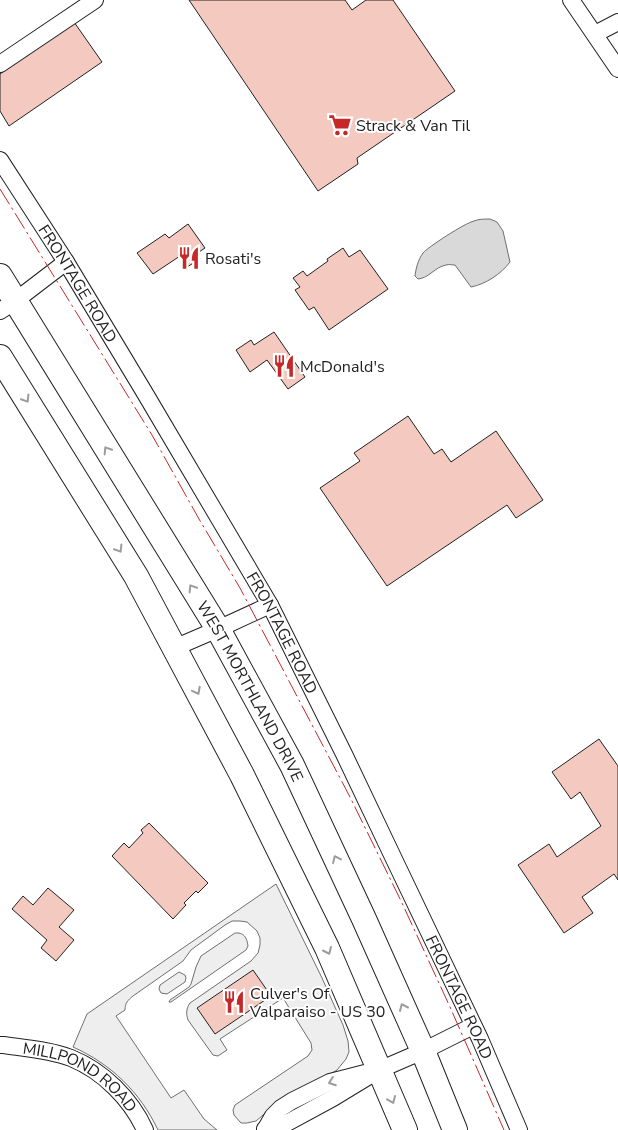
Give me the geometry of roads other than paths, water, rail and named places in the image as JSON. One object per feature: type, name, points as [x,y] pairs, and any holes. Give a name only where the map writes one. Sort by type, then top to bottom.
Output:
[{"type":"highway","name":"WEST MORTHLAND DRIVE","points":[[0,276],[8,306],[218,630],[292,765],[423,1051],[455,1130]]},
{"type":"highway","points":[[0,357],[136,576],[242,775],[315,923],[405,1130]]},
{"type":"street","points":[[0,64],[96,0]]},
{"type":"street","points":[[571,0],[618,69]]},
{"type":"street","points":[[595,34],[618,22]]},
{"type":"street","name":"FRONTAGE ROAD","points":[[0,160],[66,262],[270,605],[344,754],[473,1026],[519,1130]]},
{"type":"street","points":[[8,306],[66,262]]},
{"type":"street","points":[[174,648],[218,630],[270,605]]},
{"type":"street","points":[[265,1130],[285,1124],[379,1070],[473,1026]]},
{"type":"street","name":"MILLPOND ROAD","points":[[0,1045],[55,1054],[71,1058],[85,1065],[100,1075],[128,1102],[145,1130]]},
{"type":"place","name":"Strack & Van Til","points":[[340,125]]},
{"type":"place","name":"Rosati's","points":[[189,258]]},
{"type":"place","name":"McDonald's","points":[[284,366]]},
{"type":"place","name":"Culver's Of Valparaiso - US 30","points":[[234,1002]]}]
